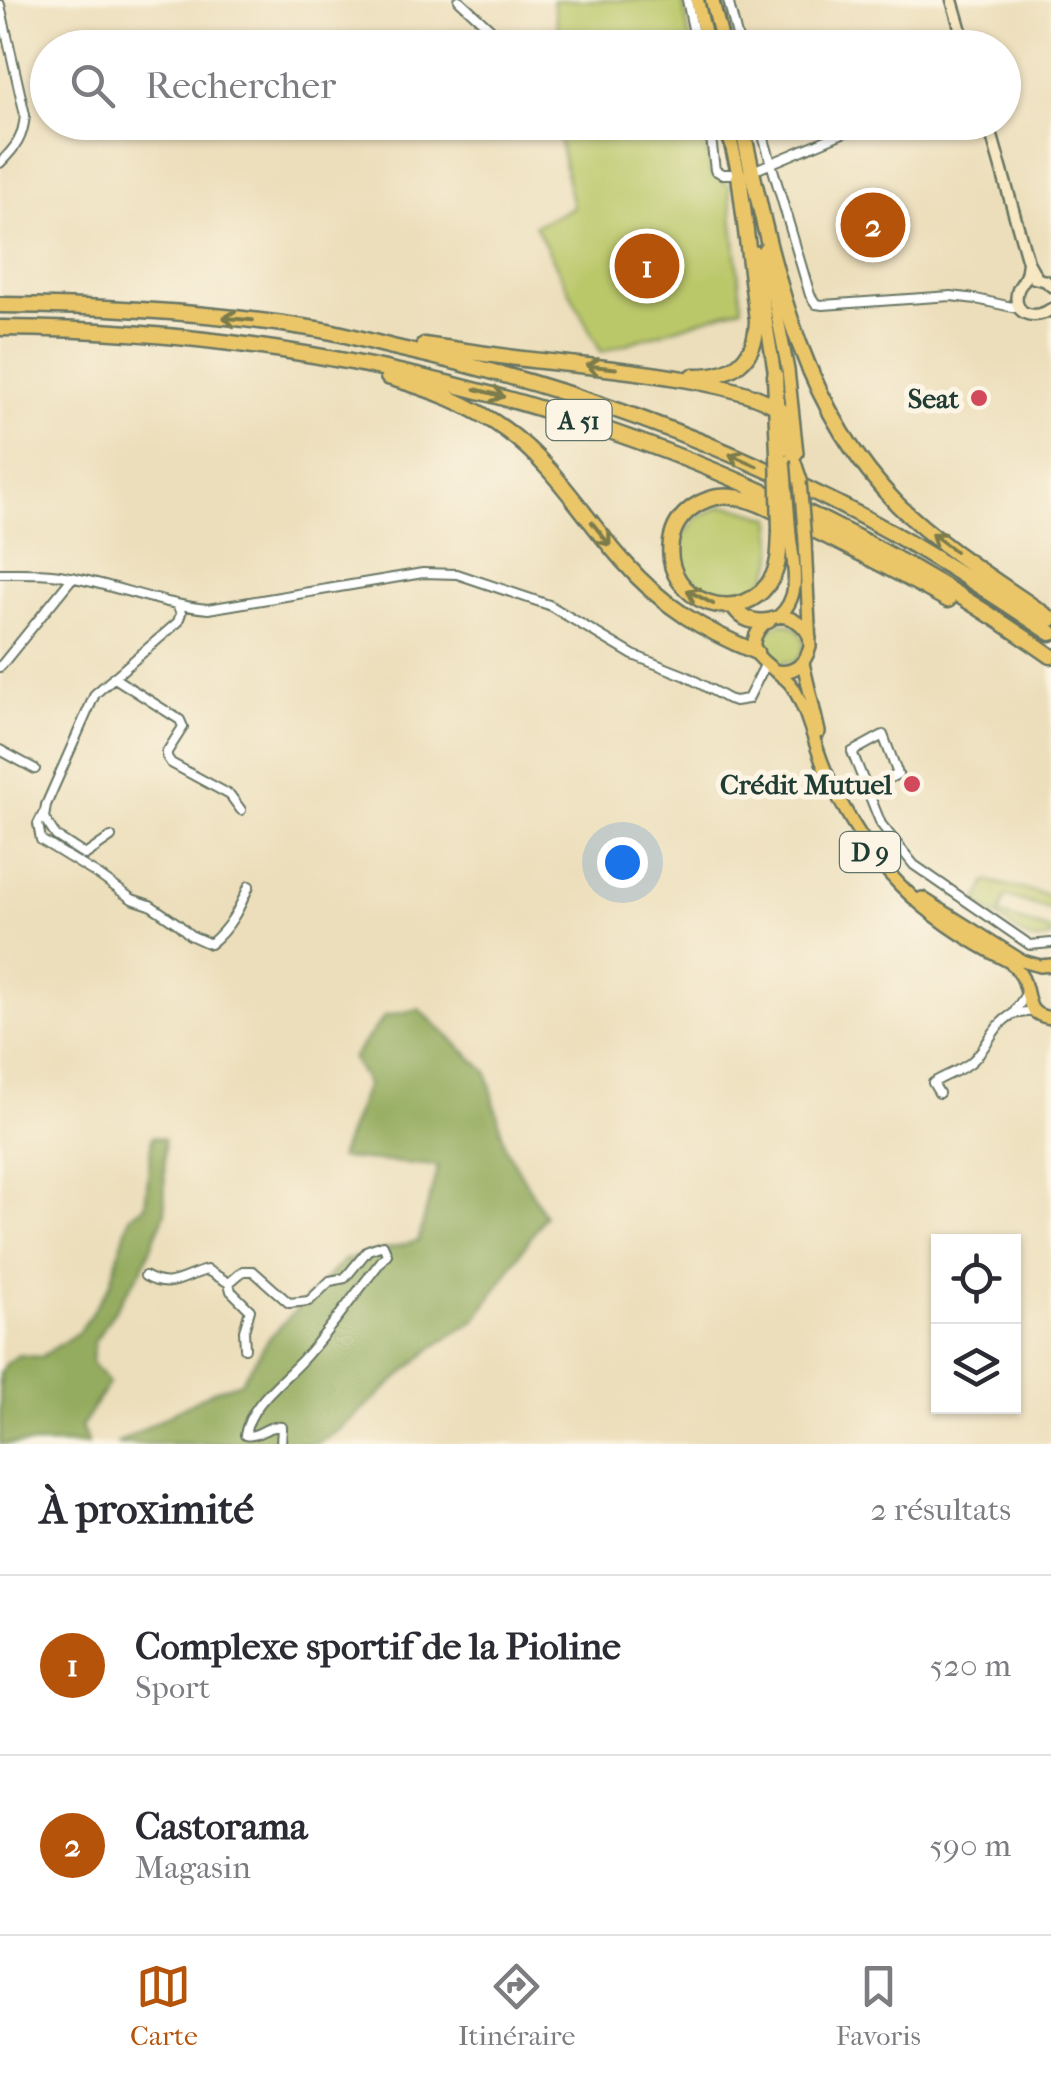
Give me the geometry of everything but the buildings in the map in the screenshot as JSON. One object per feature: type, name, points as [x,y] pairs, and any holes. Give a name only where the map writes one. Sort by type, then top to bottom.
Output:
[{"type":"highway","points":[[698,0],[704,30]]},
{"type":"highway","points":[[712,0],[720,30]]},
{"type":"highway","points":[[334,332],[633,371],[709,376],[736,366],[753,348],[756,320],[729,140]]},
{"type":"highway","points":[[744,140],[788,315],[811,377],[835,422],[872,474],[912,517],[1051,619]]},
{"type":"highway","name":"A 51","points":[[0,305],[154,311],[334,332],[560,392],[644,420],[812,491],[973,581],[1051,633]]},
{"type":"highway","name":"A 51","points":[[0,328],[138,332],[292,350],[419,375],[544,408],[710,468],[770,495],[890,556],[968,602],[1051,659]]},
{"type":"highway","points":[[292,350],[432,390],[490,419],[523,443],[626,565],[663,600],[715,635],[756,652]]},
{"type":"highway","points":[[633,371],[722,388],[778,408]]},
{"type":"highway","points":[[775,375],[788,457],[785,533],[770,580],[753,597],[733,605],[710,603],[688,592],[676,577],[671,557],[671,542],[679,520],[694,507],[720,497],[748,500],[823,534],[1051,659]]},
{"type":"highway","points":[[788,457],[800,482]]},
{"type":"highway","points":[[733,605],[748,620],[773,619]]},
{"type":"main road","points":[[952,0],[961,30]]},
{"type":"main road","points":[[743,140],[788,370],[794,416],[788,457]]},
{"type":"main road","points":[[993,140],[1028,262],[1037,278],[1050,284]]},
{"type":"main road","points":[[735,175],[766,308],[775,375]]},
{"type":"main road","points":[[1028,262],[1017,294],[1021,309],[1037,316],[1051,308]]},
{"type":"main road","points":[[1024,282],[1037,278]]},
{"type":"main road","points":[[785,533],[794,593],[791,604],[757,634],[756,652],[770,668],[790,671],[808,656],[810,638],[800,482]]},
{"type":"main road","points":[[773,619],[794,619],[810,638]]},
{"type":"main road","name":"D 9","points":[[803,663],[815,721],[844,798],[891,870],[920,896],[1022,960],[1045,965]]},
{"type":"main road","name":"D 9","points":[[770,668],[791,684],[840,804],[866,847],[890,876],[935,917],[1010,962],[1026,986]]},
{"type":"main road","points":[[1045,965],[1026,986],[1033,1011],[1051,1018]]},
{"type":"street","points":[[459,0],[491,30]]},
{"type":"street","points":[[687,0],[693,30]]},
{"type":"street","points":[[728,0],[736,30]]},
{"type":"street","points":[[0,5],[25,116],[19,144],[0,162]]},
{"type":"street","points":[[711,140],[715,170],[735,175]]},
{"type":"street","points":[[762,140],[765,166],[816,304],[952,296],[1021,309]]},
{"type":"street","points":[[765,166],[826,140]]},
{"type":"street","points":[[996,304],[1017,294]]},
{"type":"street","points":[[0,573],[74,577],[177,605],[208,609],[423,574],[457,574],[548,606],[632,655],[735,701],[748,699],[770,668]]},
{"type":"street","points":[[0,667],[74,577]]},
{"type":"street","points":[[177,605],[181,613],[178,622],[95,694],[38,824],[40,840],[210,944],[225,932],[249,886]]},
{"type":"street","points":[[113,677],[180,720],[183,726],[167,757],[171,763],[230,794],[240,810]]},
{"type":"street","points":[[867,790],[898,774],[883,735],[852,752],[867,790],[882,824],[914,866],[1030,945],[1051,943]]},
{"type":"street","points":[[0,750],[35,769]]},
{"type":"street","points":[[45,810],[44,818],[56,836],[84,855],[111,837]]},
{"type":"street","points":[[1012,1014],[1026,986]]},
{"type":"street","points":[[938,1093],[933,1082],[970,1063],[1002,1020],[1033,1011]]},
{"type":"street","points":[[229,1283],[242,1271],[254,1270],[288,1303],[309,1301],[330,1282],[344,1278],[368,1250],[383,1245],[387,1254],[247,1422],[244,1436],[253,1437],[271,1426],[282,1427],[281,1444]]},
{"type":"street","points":[[145,1276],[158,1284],[175,1283],[207,1270],[229,1283],[231,1292],[250,1310],[244,1331],[245,1348]]},
{"type":"green space","points":[[553,0],[683,0],[688,30],[558,30]]},
{"type":"green space","points":[[559,140],[706,140],[711,175],[729,185],[742,307],[601,352],[535,225],[573,208]]},
{"type":"green space","points":[[721,506],[772,518],[772,565],[761,583],[748,594],[733,599],[717,598],[690,581],[676,545],[698,517]]},
{"type":"green space","points":[[782,623],[796,628],[804,643],[795,662],[781,665],[767,656],[762,644],[767,632]]},
{"type":"green space","points":[[989,881],[1051,896],[1051,910],[1006,896],[999,914],[1051,931],[1051,938],[1026,938],[977,903]]},
{"type":"green space","points":[[419,1009],[487,1072],[505,1146],[545,1216],[476,1319],[432,1348],[338,1431],[317,1444],[116,1444],[213,1391],[241,1382],[270,1337],[344,1260],[418,1241],[438,1166],[339,1158],[367,1084],[352,1058],[385,1016]]},
{"type":"green space","points":[[152,1137],[164,1139],[165,1213],[143,1267],[94,1342],[92,1362],[109,1383],[81,1427],[88,1444],[0,1444],[0,1373],[18,1355],[41,1357],[80,1331],[110,1285],[130,1216],[145,1206]]},
{"type":"place","name":"Castorama","points":[[873,225]]},
{"type":"place","name":"Complexe sportif de la Pioline","points":[[647,266]]},
{"type":"place","name":"Seat","points":[[979,398]]},
{"type":"place","name":"Crédit Mutuel","points":[[912,784]]}]
